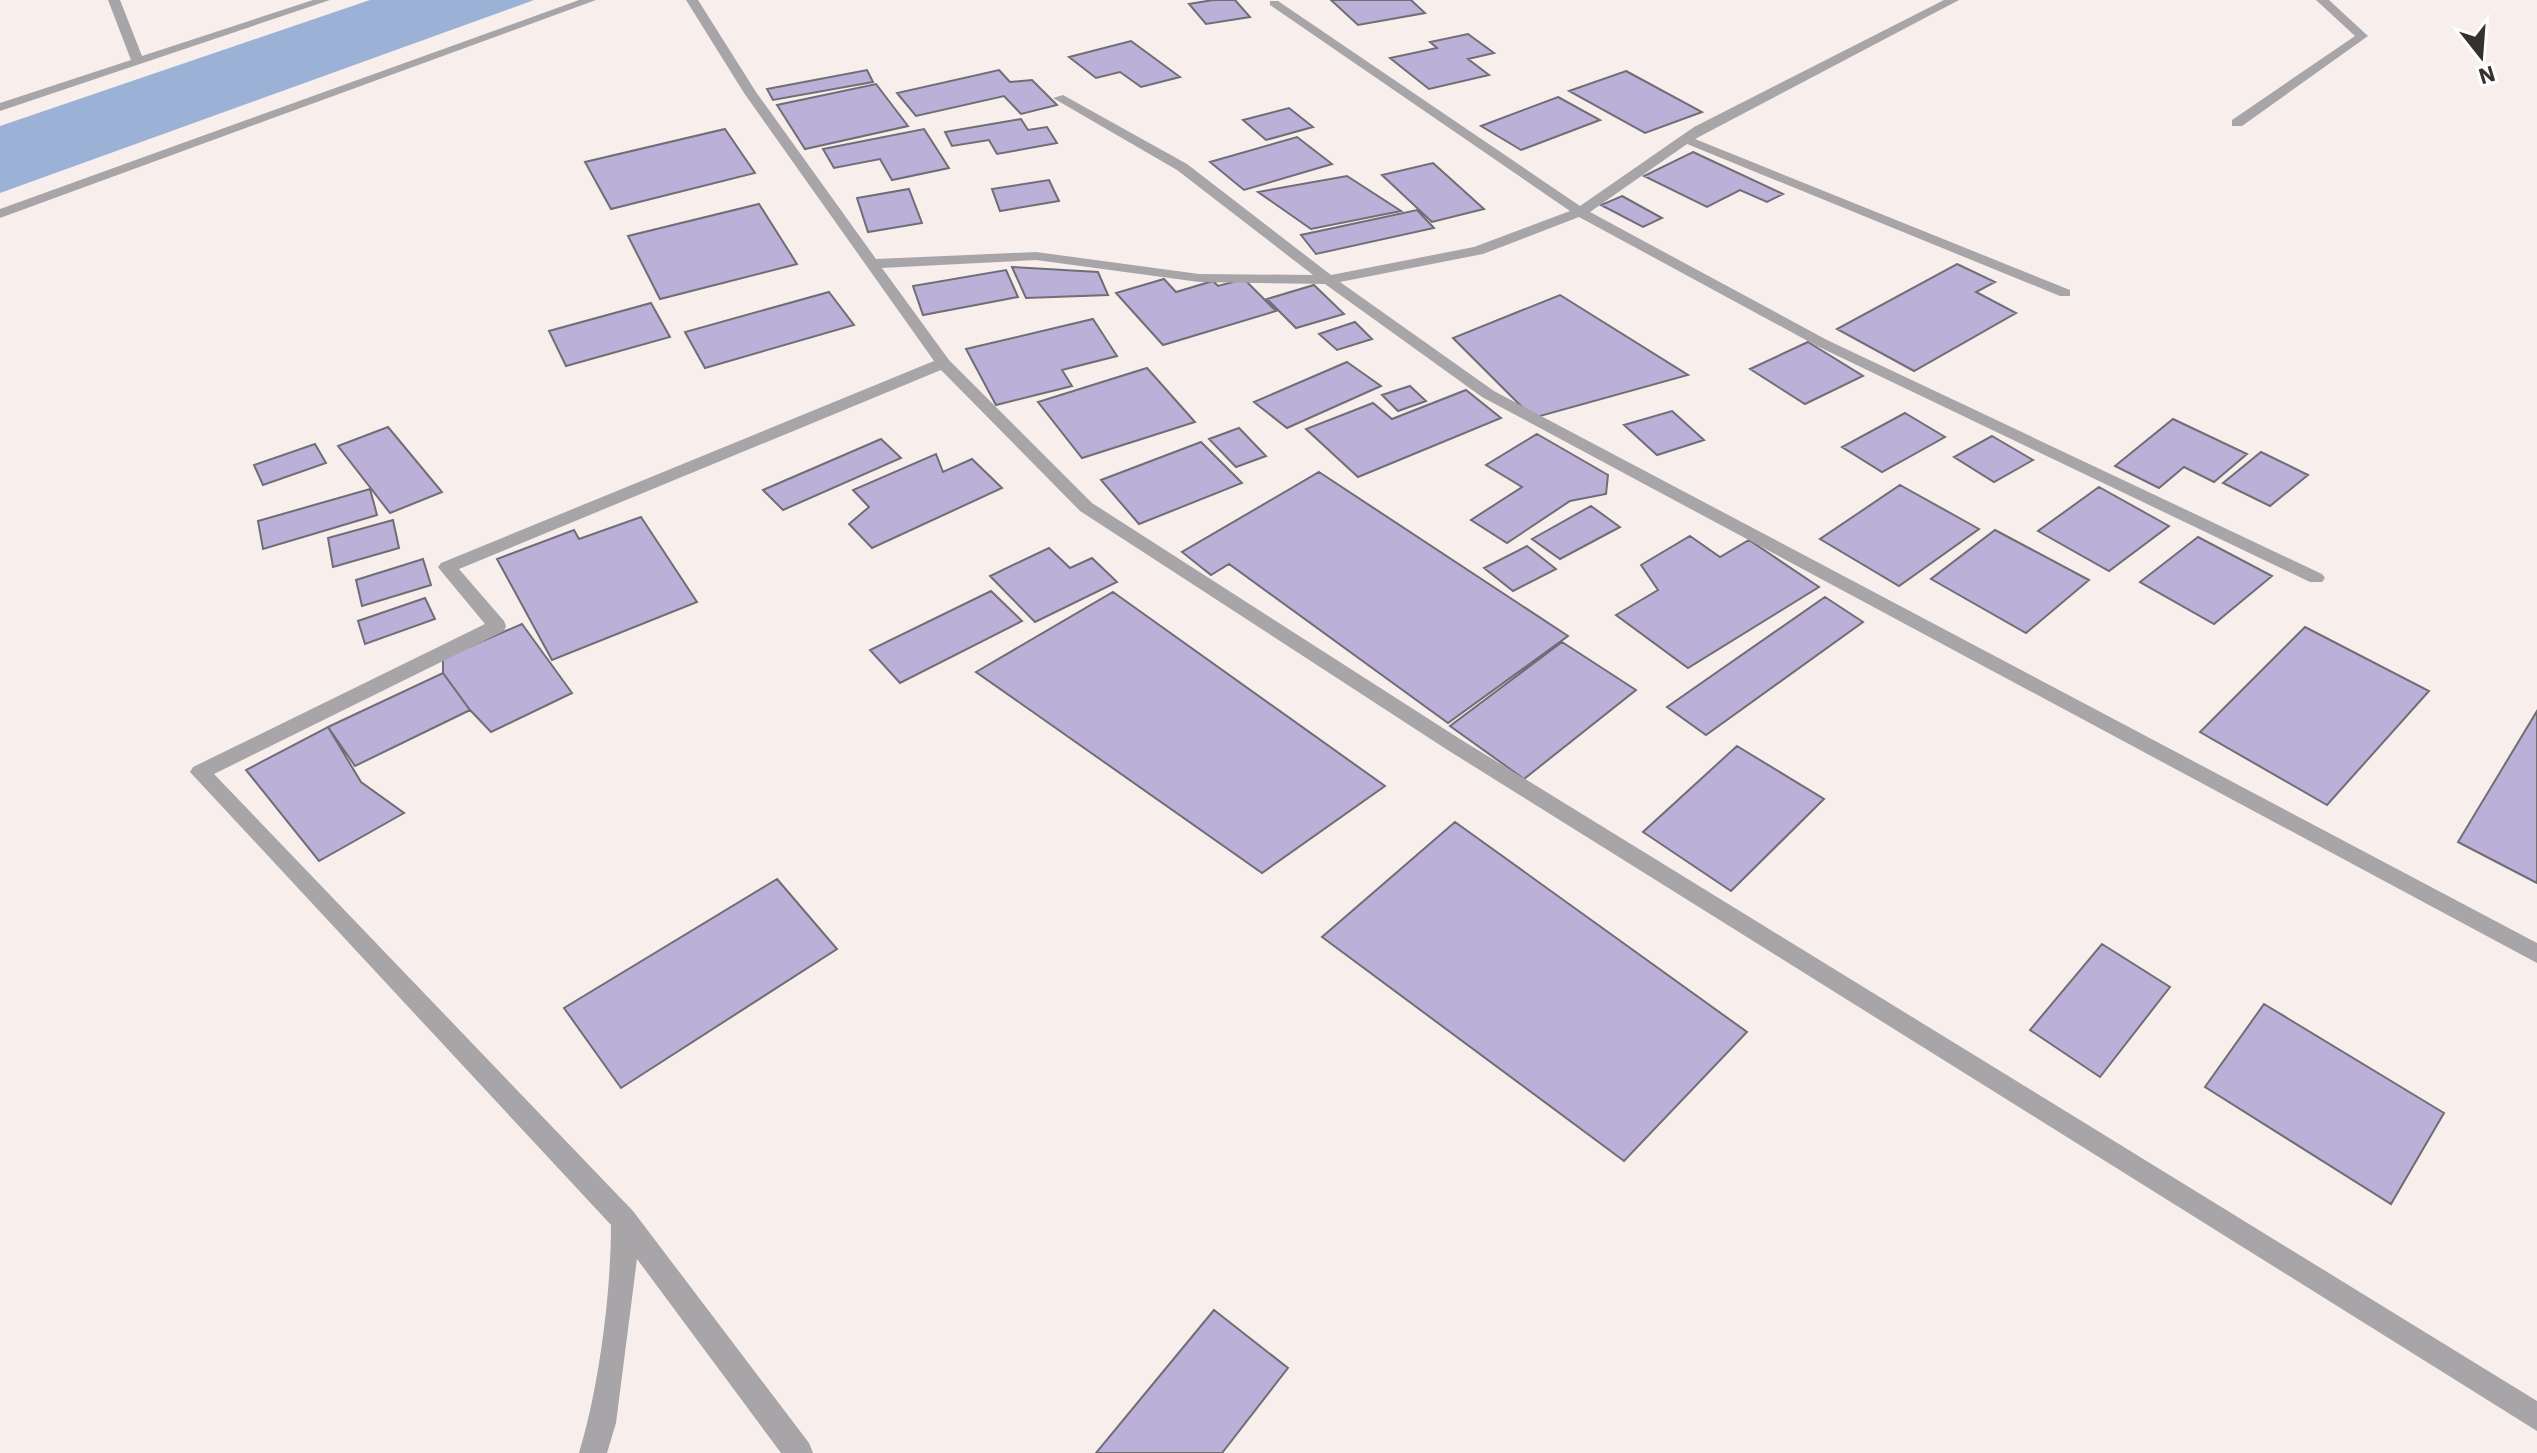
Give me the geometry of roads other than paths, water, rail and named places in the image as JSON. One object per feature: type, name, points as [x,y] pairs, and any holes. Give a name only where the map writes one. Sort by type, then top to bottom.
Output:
[{"type":"street","points":[[114,0],[138,61]]},
{"type":"street","points":[[0,107],[324,0]]},
{"type":"street","points":[[0,214],[590,0]]},
{"type":"street","points":[[692,0],[750,93],[943,363],[1086,507],[1453,744],[2537,1417]]},
{"type":"street","points":[[872,264],[1036,256],[1199,278],[1328,280],[1478,251],[1580,212],[1685,139],[1953,0]]},
{"type":"street","points":[[2237,123],[2362,36],[2322,0]]},
{"type":"street","points":[[1274,3],[1580,212],[1822,343],[2316,578]]},
{"type":"street","points":[[1059,98],[1182,167],[1328,280],[1488,394],[2537,954]]},
{"type":"street","points":[[1685,139],[2065,293]]},
{"type":"street","points":[[799,1453],[624,1220],[200,772],[497,626],[447,567],[943,363]]},
{"type":"street","points":[[593,1453],[602,1423],[624,1265],[624,1220]]},
{"type":"water","points":[[370,0],[534,0],[0,193],[0,126]]}]
